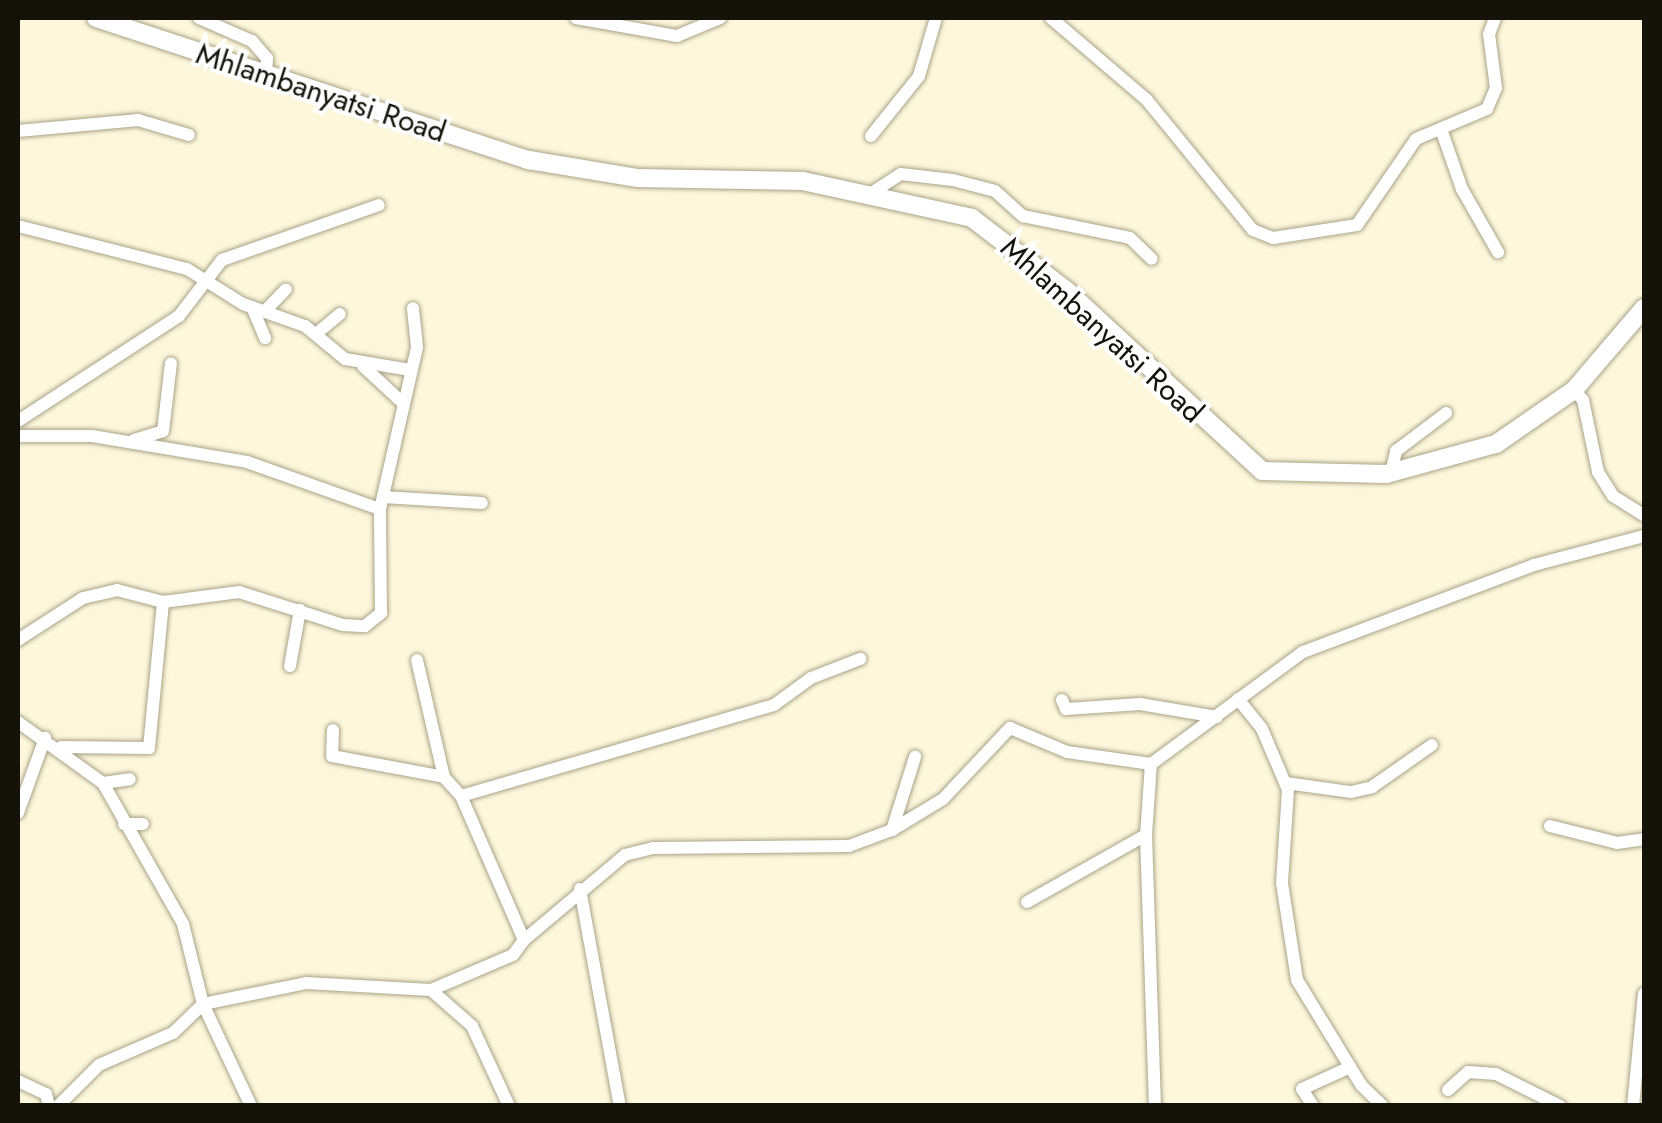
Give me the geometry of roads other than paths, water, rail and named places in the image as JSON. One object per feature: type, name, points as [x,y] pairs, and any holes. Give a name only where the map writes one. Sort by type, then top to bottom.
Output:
[{"type":"main road","name":"Mhlambanyatsi Road","points":[[96,18],[266,75],[570,168],[873,192],[972,218],[1020,250],[1262,471],[1391,473],[1496,444],[1574,390],[1644,308]]},
{"type":"street","points":[[198,18],[252,41],[266,58],[266,75]]},
{"type":"street","points":[[576,18],[677,36],[720,18]]},
{"type":"street","points":[[872,136],[919,76],[936,18]]},
{"type":"street","points":[[1051,18],[1146,100],[1254,230],[1273,238],[1358,225],[1416,139],[1492,100],[1488,34],[1496,18]]},
{"type":"street","points":[[18,131],[138,120],[189,134]]},
{"type":"street","points":[[1442,129],[1462,189],[1498,252]]},
{"type":"street","points":[[873,192],[901,174],[953,180],[995,191],[1023,216],[1130,238],[1152,259]]},
{"type":"street","points":[[18,420],[179,316],[222,260],[282,234],[379,205]]},
{"type":"street","points":[[18,226],[206,277],[258,309],[316,334],[363,366],[404,404]]},
{"type":"street","points":[[258,309],[286,289]]},
{"type":"street","points":[[18,640],[83,598],[117,590],[163,602],[239,592],[356,626],[381,613],[382,503],[420,326],[413,308]]},
{"type":"street","points":[[258,309],[265,338]]},
{"type":"street","points":[[316,334],[340,314]]},
{"type":"street","points":[[126,442],[163,431],[171,362]]},
{"type":"street","points":[[363,366],[410,370]]},
{"type":"street","points":[[1574,390],[1583,400],[1598,472],[1613,496],[1644,515]]},
{"type":"street","points":[[1391,473],[1396,450],[1446,413]]},
{"type":"street","points":[[18,436],[126,442],[247,462],[382,503],[482,503]]},
{"type":"street","points":[[58,1106],[100,1065],[173,1033],[203,1004],[306,983],[431,990],[513,955],[580,889],[625,855],[653,848],[790,851],[850,846],[892,830],[943,799],[1010,728],[1067,752],[1152,764],[1302,652],[1534,565],[1644,536]]},
{"type":"street","points":[[61,747],[149,748],[163,602]]},
{"type":"street","points":[[290,666],[300,610]]},
{"type":"street","points":[[461,796],[774,705],[811,678],[860,659]]},
{"type":"street","points":[[417,660],[444,778],[461,796],[524,940]]},
{"type":"street","points":[[1238,699],[1262,729],[1286,783],[1282,884],[1297,980],[1350,1067],[1383,1106]]},
{"type":"street","points":[[1062,700],[1066,709],[1140,704],[1217,717]]},
{"type":"street","points":[[18,722],[61,747],[103,784],[183,924],[203,1004],[251,1106]]},
{"type":"street","points":[[334,730],[332,756],[444,778]]},
{"type":"street","points":[[18,813],[45,738]]},
{"type":"street","points":[[1286,783],[1330,792],[1372,787],[1432,745]]},
{"type":"street","points":[[892,830],[915,757]]},
{"type":"street","points":[[1152,764],[1146,835],[1156,1106]]},
{"type":"street","points":[[103,784],[130,780]]},
{"type":"street","points":[[124,824],[143,824]]},
{"type":"street","points":[[1550,826],[1640,842],[1644,858]]},
{"type":"street","points":[[1026,902],[1146,835]]},
{"type":"street","points":[[580,889],[620,1106]]},
{"type":"street","points":[[431,990],[472,1026],[509,1106]]},
{"type":"street","points":[[1632,1104],[1644,994]]},
{"type":"street","points":[[1312,1106],[1302,1089],[1350,1067]]},
{"type":"street","points":[[1448,1090],[1468,1072],[1496,1074],[1560,1106]]},
{"type":"street","points":[[18,1081],[46,1094],[49,1106]]}]
